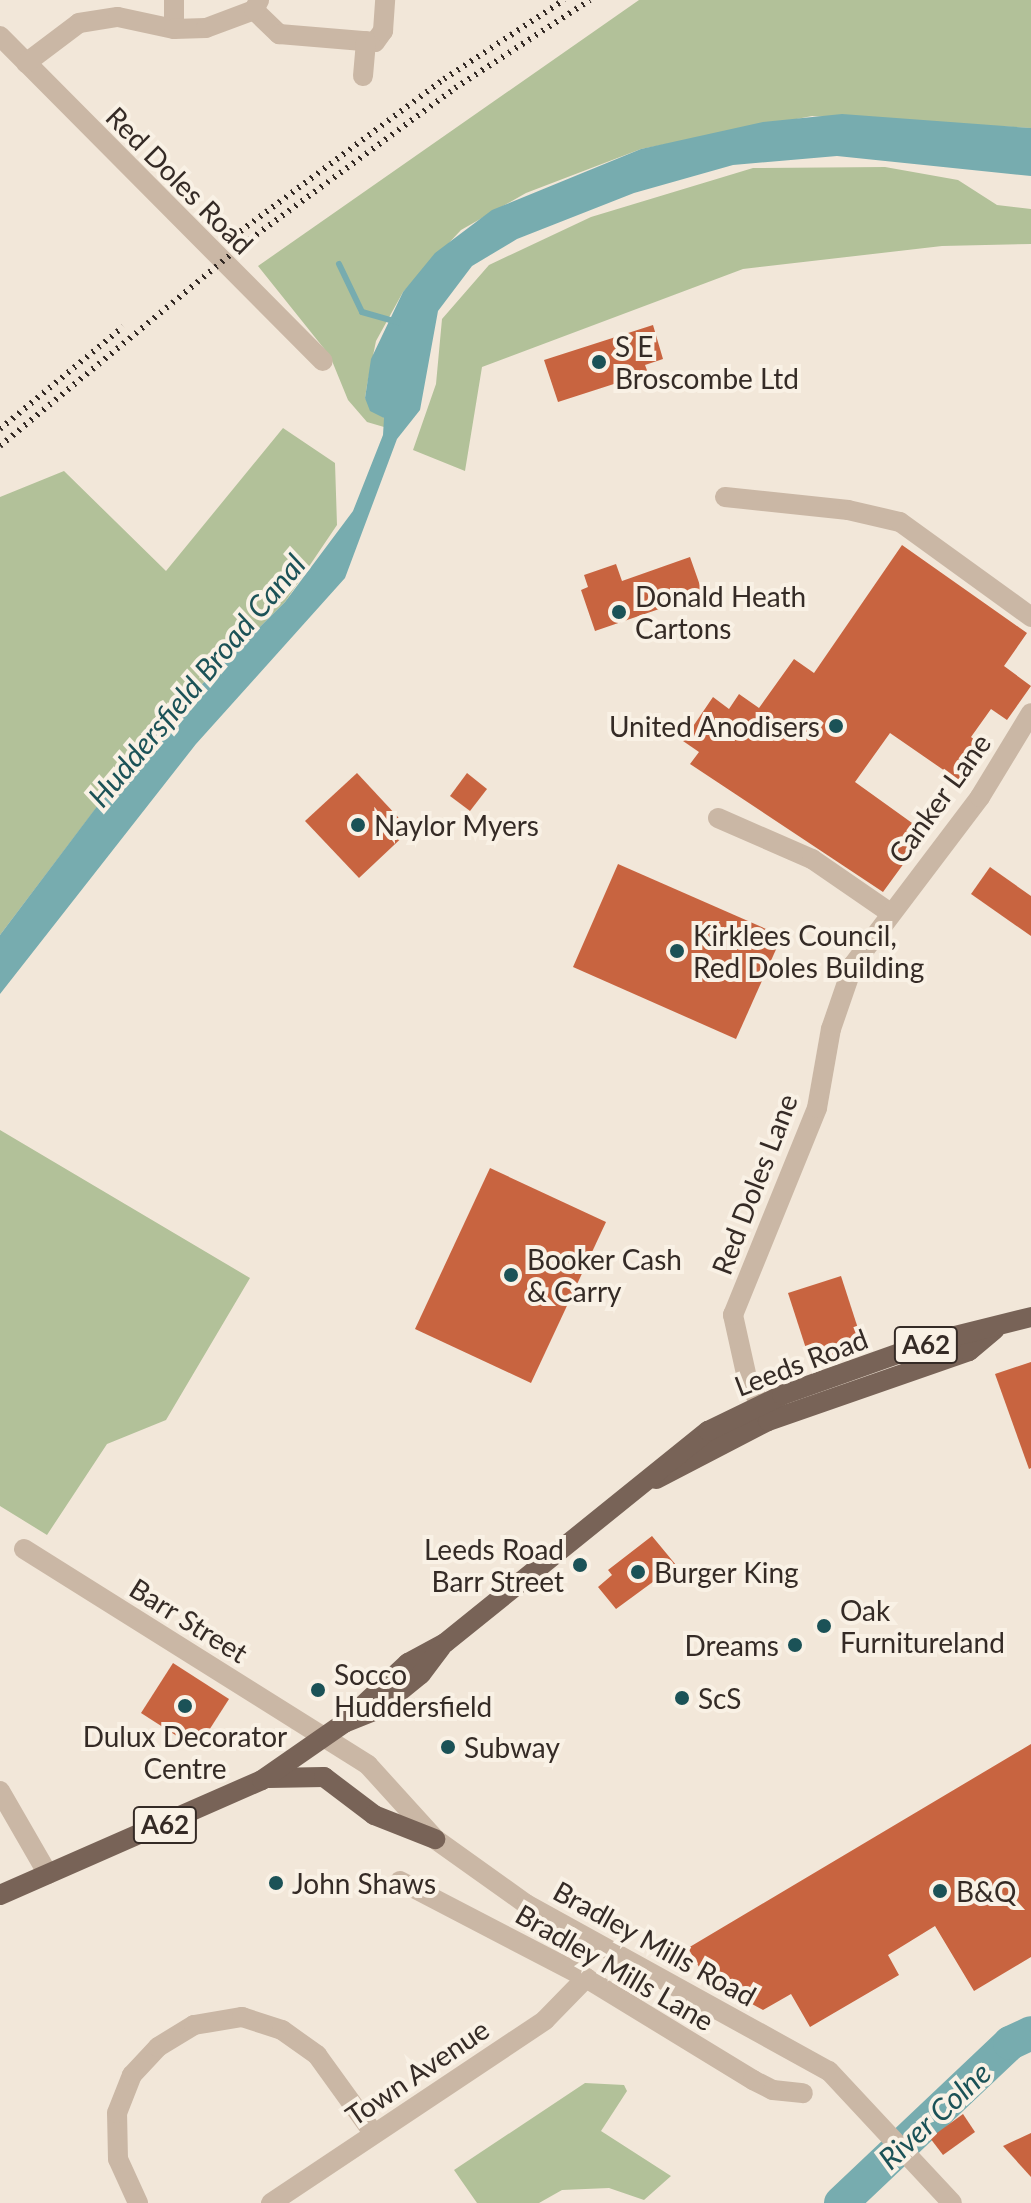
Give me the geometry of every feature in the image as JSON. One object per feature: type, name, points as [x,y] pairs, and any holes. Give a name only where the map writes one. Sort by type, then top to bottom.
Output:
[{"type":"main road","name":"Leeds Road","points":[[0,1895],[262,1780],[344,1723],[408,1663],[445,1643],[647,1482],[687,1444],[931,1342],[994,1330],[1031,1317]]},
{"type":"main road","points":[[262,1780],[324,1777],[374,1815],[435,1839]]},
{"type":"street","points":[[174,0],[174,29]]},
{"type":"street","points":[[26,63],[79,23],[118,17],[174,29],[206,28],[256,5],[279,34],[375,42],[383,31],[385,0]]},
{"type":"street","name":"Red Doles Road","points":[[0,36],[323,361]]},
{"type":"street","points":[[363,76],[366,41]]},
{"type":"street","points":[[725,497],[848,510],[900,522],[1031,617]]},
{"type":"street","name":"Canker Lane","points":[[853,965],[889,912],[980,797],[1031,713]]},
{"type":"street","points":[[718,818],[812,859],[889,912]]},
{"type":"street","name":"Red Doles Lane","points":[[764,1412],[733,1315],[817,1108],[831,1029],[853,965]]},
{"type":"street","name":"Barr Street","points":[[24,1549],[322,1740]]},
{"type":"street","name":"Bradley Mills Road","points":[[322,1740],[368,1765],[435,1839],[526,1904],[829,2071],[952,2203]]},
{"type":"street","points":[[0,1791],[48,1874]]},
{"type":"street","name":"Bradley Mills Lane","points":[[400,1881],[586,1978],[753,2080],[773,2090],[803,2093]]},
{"type":"street","name":"Town Avenue","points":[[271,2203],[545,2020],[586,1978]]},
{"type":"street","points":[[138,2203],[118,2159],[117,2113],[132,2075],[158,2047],[194,2025],[242,2017],[282,2030],[317,2055],[374,2134]]},
{"type":"green space","points":[[639,0],[1031,0],[1031,128],[812,116],[641,149],[526,193],[461,230],[403,292],[376,341],[365,398],[384,418],[384,427],[367,422],[348,400],[330,356],[258,266]]},
{"type":"green space","points":[[885,167],[958,180],[997,205],[1031,209],[1031,244],[942,246],[743,269],[482,367],[465,471],[413,450],[436,384],[442,319],[489,265],[591,217],[753,168]]},
{"type":"green space","points":[[283,428],[335,463],[337,525],[285,602],[202,684],[184,692],[0,935],[0,497],[64,471],[166,571]]},
{"type":"green space","points":[[0,1130],[250,1278],[166,1420],[107,1444],[47,1535],[0,1506]]},
{"type":"green space","points":[[585,2083],[624,2085],[627,2091],[601,2131],[671,2176],[644,2200],[609,2188],[562,2190],[539,2203],[477,2203],[454,2170]]},
{"type":"water","points":[[842,114],[1031,128],[1031,176],[837,156],[733,165],[634,193],[517,239],[472,266],[438,311],[420,410],[397,439],[345,578],[196,744],[0,994],[0,935],[184,691],[202,684],[285,602],[353,511],[383,435],[384,418],[370,411],[365,398],[371,359],[403,292],[435,253],[492,210],[641,149],[763,122]]},
{"type":"building","name":"S E Broscombe Ltd","points":[[653,325],[663,359],[645,365],[648,373],[558,402],[544,360]]},
{"type":"building","name":"United Anodisers","points":[[902,545],[1027,633],[1004,666],[1031,686],[1007,720],[991,709],[971,737],[982,746],[958,780],[890,733],[855,782],[926,833],[883,892],[690,764],[699,752],[683,741],[713,697],[729,709],[739,694],[759,708],[794,659],[814,673]]},
{"type":"building","name":"Donald Heath Cartons","points":[[690,557],[703,594],[595,631],[581,590],[588,587],[584,575],[616,564],[622,581]]},
{"type":"building","name":"Naylor Myers","points":[[357,773],[410,830],[359,878],[305,821]]},
{"type":"building","points":[[467,773],[487,789],[470,811],[450,796]]},
{"type":"building","name":"Kirklees Council, Red Doles Building","points":[[618,864],[782,936],[736,1039],[573,967]]},
{"type":"building","points":[[990,867],[1031,896],[1031,936],[971,894]]},
{"type":"building","name":"Booker Cash & Carry","points":[[490,1168],[606,1222],[531,1383],[415,1329]]},
{"type":"building","points":[[841,1276],[864,1347],[811,1364],[788,1293]]},
{"type":"building","points":[[1031,1362],[1031,1468],[1029,1469],[995,1374]]},
{"type":"building","name":"Burger King","points":[[652,1536],[676,1565],[616,1609],[598,1587],[612,1575],[608,1570]]},
{"type":"building","name":"Dulux Decorator Centre","points":[[173,1663],[229,1699],[197,1749],[141,1713]]},
{"type":"building","points":[[1031,1744],[1031,1957],[974,1991],[935,1926],[888,1955],[899,1975],[810,2027],[791,1994],[763,2010],[706,1979],[688,1948]]},
{"type":"building","points":[[963,2114],[975,2132],[943,2155],[930,2138]]},
{"type":"building","points":[[1031,2133],[1031,2177],[1003,2146]]},
{"type":"waterway","points":[[339,264],[362,312],[398,322]]},
{"type":"waterway","name":"River Colne","points":[[841,2203],[1010,2043],[1031,2033]]},
{"type":"railway","points":[[234,236],[444,79],[564,0]]},
{"type":"railway","points":[[0,446],[237,249],[455,88],[590,0]]},
{"type":"railway","points":[[0,429],[123,327]]},
{"type":"place","name":"S E Broscombe Ltd","points":[[599,362]]},
{"type":"place","name":"Donald Heath Cartons","points":[[619,612]]},
{"type":"place","name":"United Anodisers","points":[[836,726]]},
{"type":"place","name":"Naylor Myers","points":[[358,825]]},
{"type":"place","name":"Kirklees Council, Red Doles Building","points":[[677,951]]},
{"type":"place","name":"Booker Cash & Carry","points":[[511,1275]]},
{"type":"place","name":"Leeds Road Barr Street","points":[[580,1565]]},
{"type":"place","name":"Burger King","points":[[638,1572]]},
{"type":"place","name":"Oak Furnitureland","points":[[824,1626]]},
{"type":"place","name":"Dreams","points":[[795,1645]]},
{"type":"place","name":"Socco Huddersfield","points":[[318,1690]]},
{"type":"place","name":"ScS","points":[[682,1698]]},
{"type":"place","name":"Dulux Decorator Centre","points":[[185,1706]]},
{"type":"place","name":"Subway","points":[[448,1747]]},
{"type":"place","name":"John Shaws","points":[[276,1883]]},
{"type":"place","name":"B&Q","points":[[940,1891]]},
{"type":"water label","name":"Huddersfield Broad Canal","points":[[196,680]]}]
